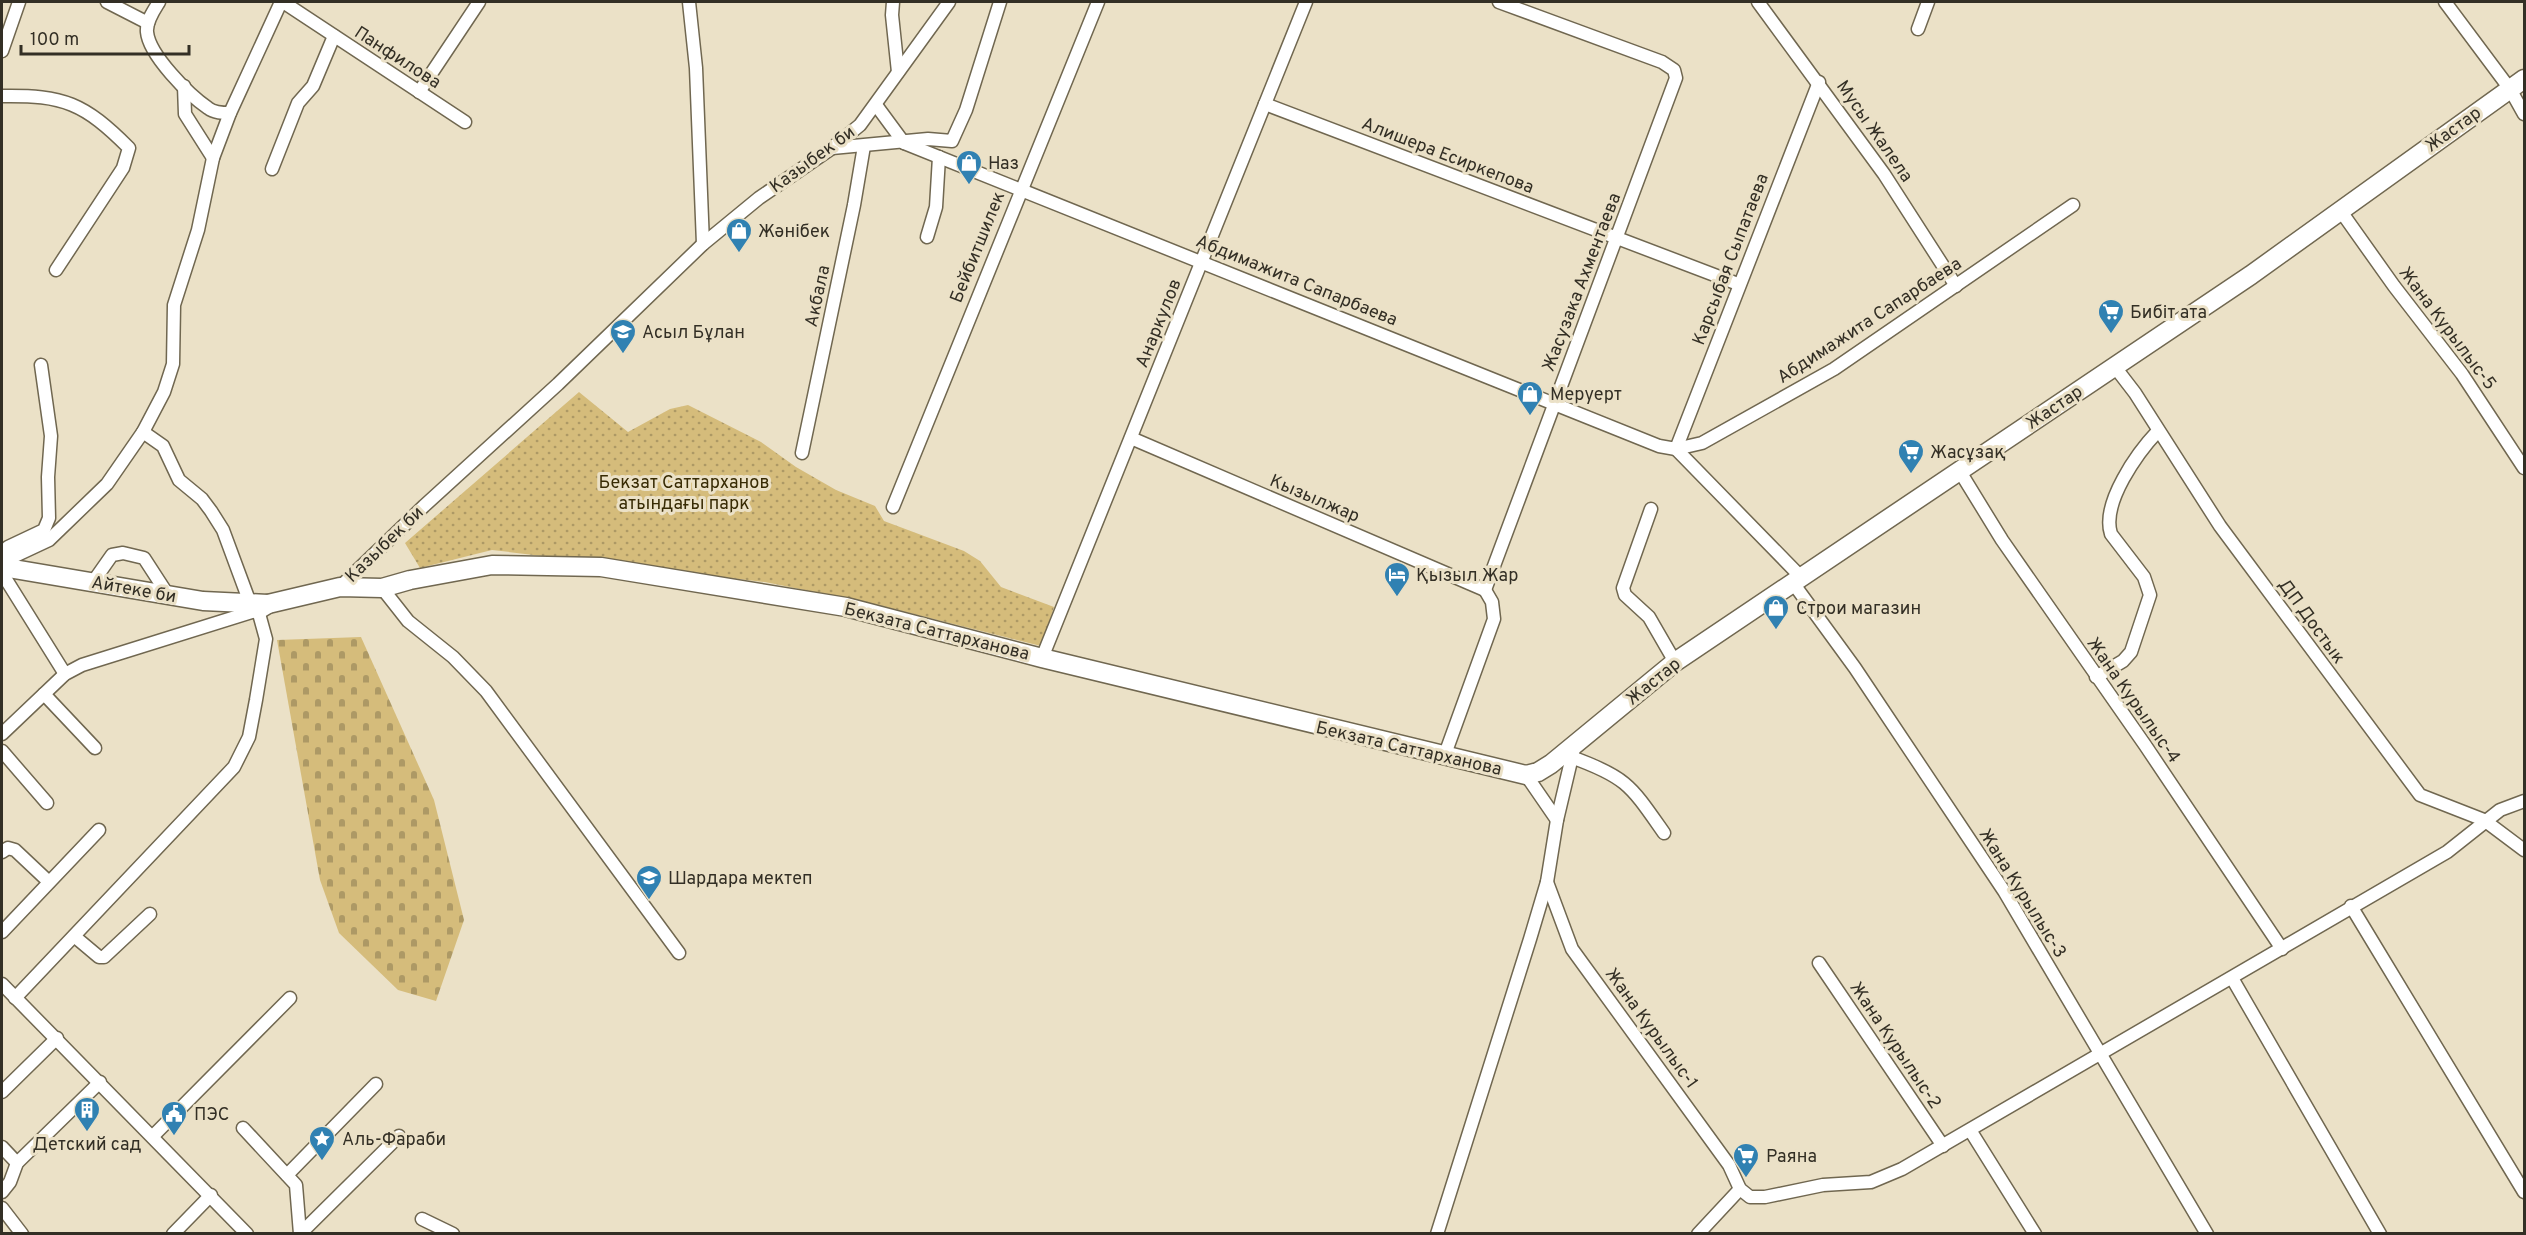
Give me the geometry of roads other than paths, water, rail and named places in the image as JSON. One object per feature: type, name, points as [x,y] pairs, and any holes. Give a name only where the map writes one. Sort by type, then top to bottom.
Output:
[{"type":"street","points":[[2,51],[19,2]]},
{"type":"street","points":[[107,2],[148,23]]},
{"type":"street","points":[[159,2],[148,23],[150,43],[184,86],[209,110],[230,113]]},
{"type":"street","points":[[2,562],[49,540],[107,484],[143,432],[164,392],[173,364],[174,305],[198,230],[213,158],[230,113],[282,2]]},
{"type":"street","name":"Панфилова","points":[[282,2],[465,122]]},
{"type":"street","points":[[419,92],[479,2]]},
{"type":"street","points":[[689,2],[696,68],[703,244]]},
{"type":"street","points":[[893,2],[898,72]]},
{"type":"street","name":"Казыбек би","points":[[2,734],[65,674],[82,664],[259,606],[340,587],[424,506],[558,384],[703,244],[759,198],[832,148],[860,125],[949,2]]},
{"type":"street","points":[[832,148],[904,143],[928,138],[952,141],[956,138],[1000,2]]},
{"type":"street","name":"Бейбитшилек","points":[[893,507],[1098,2]]},
{"type":"street","name":"Анаркулов","points":[[1042,658],[1306,2]]},
{"type":"street","name":"Жасузака Ахментаева","points":[[1485,590],[1674,90],[1676,78],[1674,70],[1662,62],[1499,2]]},
{"type":"street","name":"Мусы Жалела","points":[[1758,2],[1819,82],[1884,174],[1956,286]]},
{"type":"street","points":[[1917,29],[1928,2]]},
{"type":"street","points":[[2445,2],[2517,84],[2524,114]]},
{"type":"street","points":[[272,169],[298,103],[313,86],[334,36]]},
{"type":"street","name":"Карсыбая Сыпатаева","points":[[1676,449],[1738,284],[1819,82]]},
{"type":"street","name":"Жастар","points":[[1526,775],[1538,772],[1573,750],[1675,662],[2251,275],[2517,84]]},
{"type":"street","points":[[184,86],[185,114],[213,158]]},
{"type":"street","points":[[2,96],[47,96],[73,104],[97,118],[129,148],[123,168],[56,270]]},
{"type":"street","name":"Алишера Есиркепова","points":[[1265,104],[1738,284]]},
{"type":"street","points":[[876,105],[904,143]]},
{"type":"street","name":"Абдимажита Сапарбаева","points":[[904,143],[1203,261],[1659,446],[1676,449],[1702,443],[1834,369],[2073,206]]},
{"type":"street","name":"Акбала","points":[[802,453],[854,205],[864,146]]},
{"type":"street","points":[[927,237],[936,207],[939,157]]},
{"type":"street","name":"Жана Курылыс-5","points":[[2340,210],[2394,286],[2462,374],[2524,468]]},
{"type":"street","points":[[2,554],[8,547],[44,530],[49,518],[48,477],[51,436],[41,365]]},
{"type":"street","name":"ДП Достык","points":[[2115,367],[2234,544],[2420,795],[2484,820],[2524,850]]},
{"type":"street","points":[[2096,677],[2123,661],[2132,652],[2150,595],[2144,577],[2111,534],[2108,526],[2126,473],[2143,447],[2158,431]]},
{"type":"street","points":[[143,432],[163,446],[179,480],[202,499],[212,511],[259,606],[266,639],[249,736],[234,767],[74,936],[7,994],[57,1038],[247,1233]]},
{"type":"street","name":"Кызылжар","points":[[1131,438],[1485,590]]},
{"type":"street","points":[[1676,449],[1797,580]]},
{"type":"street","name":"Жана Курылыс-4","points":[[1959,470],[2002,540],[2282,950]]},
{"type":"street","points":[[1651,509],[1623,588],[1625,595],[1649,617],[1675,662]]},
{"type":"street","points":[[93,582],[112,555],[123,553],[144,558],[168,595]]},
{"type":"street","name":"Бекзата Саттарханова","points":[[340,587],[382,588],[410,580],[492,565],[601,567],[846,607],[1042,658],[1526,775]]},
{"type":"street","name":"Айтеке би","points":[[2,567],[203,601],[259,606]]},
{"type":"street","points":[[2,573],[65,674]]},
{"type":"street","name":"Жана Курылыс-3","points":[[1797,580],[2004,891],[2207,1233]]},
{"type":"street","points":[[382,588],[408,621],[453,657],[486,691],[679,953]]},
{"type":"street","points":[[1444,757],[1494,619],[1492,602],[1485,590]]},
{"type":"street","points":[[44,694],[95,748]]},
{"type":"street","points":[[1437,1233],[1546,882],[1573,750],[1624,782],[1664,833]]},
{"type":"street","points":[[2,751],[47,802]]},
{"type":"street","points":[[1526,775],[1557,820]]},
{"type":"street","points":[[1698,1233],[1740,1189],[1750,1197],[1764,1197],[1823,1185],[1871,1182],[1943,1146],[2100,1052],[2282,950],[2351,906],[2447,852],[2484,820],[2500,810],[2524,801]]},
{"type":"street","points":[[2,932],[99,830]]},
{"type":"street","points":[[2,852],[8,848],[15,850],[49,882]]},
{"type":"street","name":"Жана Курылыс-1","points":[[1546,882],[1572,949],[1729,1165],[1740,1189]]},
{"type":"street","points":[[2351,906],[2524,1192]]},
{"type":"street","points":[[74,936],[99,957],[104,957],[150,914]]},
{"type":"street","name":"Жана Курылыс-2","points":[[1819,963],[1943,1146]]},
{"type":"street","points":[[2232,978],[2380,1233]]},
{"type":"street","points":[[153,1136],[290,998]]},
{"type":"street","points":[[2,1092],[57,1038]]},
{"type":"street","points":[[2,1192],[10,1182],[17,1163],[100,1082]]},
{"type":"street","points":[[287,1174],[376,1083]]},
{"type":"street","points":[[243,1128],[287,1174],[298,1190],[300,1233]]},
{"type":"street","points":[[1970,1130],[2035,1233]]},
{"type":"street","points":[[300,1233],[399,1136]]},
{"type":"street","points":[[2,1147],[17,1163]]},
{"type":"street","points":[[173,1233],[211,1195]]},
{"type":"street","points":[[2,1208],[22,1233]]},
{"type":"street","points":[[422,1220],[453,1233]]},
{"type":"place","name":"Наз","points":[[969,186]]},
{"type":"place","name":"Жәнібек","points":[[739,254]]},
{"type":"place","name":"Бибіт ата","points":[[2111,335]]},
{"type":"place","name":"Асыл Бұлан","points":[[623,355]]},
{"type":"place","name":"Меруерт","points":[[1530,417]]},
{"type":"place","name":"Жасұзақ","points":[[1911,475]]},
{"type":"place","name":"Қызыл Жар","points":[[1397,598]]},
{"type":"place","name":"Строи магазин","points":[[1776,631]]},
{"type":"place","name":"Шардара мектеп","points":[[649,901]]},
{"type":"place","name":"Детский сад","points":[[87,1133]]},
{"type":"place","name":"ПЭС","points":[[174,1137]]},
{"type":"place","name":"Аль-Фараби","points":[[322,1162]]},
{"type":"place","name":"Раяна","points":[[1746,1179]]},
{"type":"park label","name":"Бекзат Саттарханов атындағы парк","points":[[684,492]]}]
